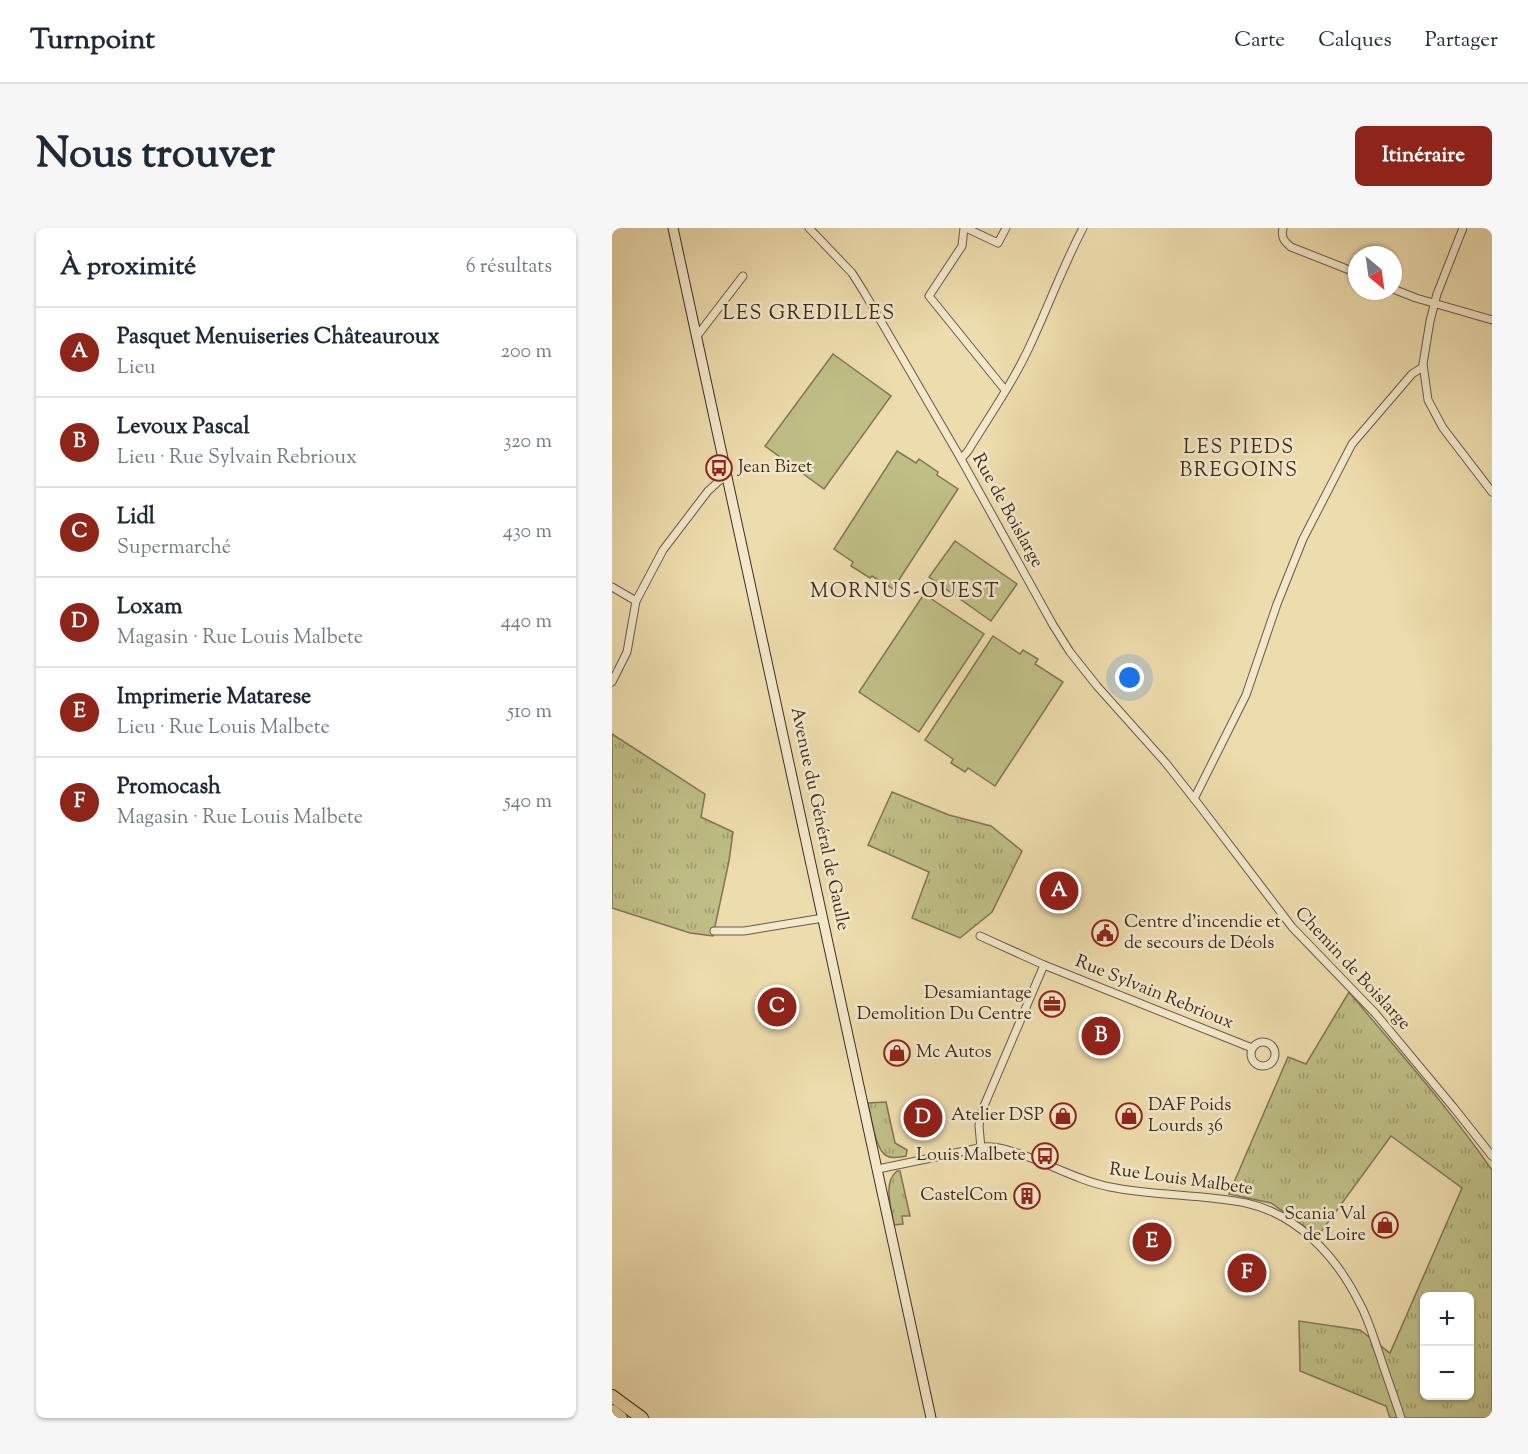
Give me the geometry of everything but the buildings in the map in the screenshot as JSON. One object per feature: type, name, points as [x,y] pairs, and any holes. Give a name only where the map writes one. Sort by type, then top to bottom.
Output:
[{"type":"highway","points":[[612,1396],[642,1418]]},
{"type":"highway","points":[[612,1411],[621,1418]]},
{"type":"main road","name":"Avenue du Général de Gaulle","points":[[673,228],[931,1418]]},
{"type":"street","name":"Rue de Boislarge","points":[[809,228],[852,273],[961,459],[1059,636],[1097,686],[1165,762],[1194,799]]},
{"type":"street","points":[[1005,390],[929,296],[962,246],[965,228],[998,243],[1006,228]]},
{"type":"street","points":[[961,459],[968,452],[1024,359],[1065,262],[1083,228]]},
{"type":"street","points":[[1283,228],[1284,241],[1291,247],[1348,269]]},
{"type":"street","points":[[1463,228],[1434,304],[1424,367],[1428,400],[1443,428],[1492,492]]},
{"type":"street","points":[[697,336],[743,276]]},
{"type":"street","points":[[1402,292],[1492,320]]},
{"type":"street","points":[[1194,799],[1246,695],[1303,539],[1352,444],[1412,374],[1424,367]]},
{"type":"street","points":[[612,682],[627,652],[636,602],[668,541],[708,491],[727,476]]},
{"type":"street","points":[[612,586],[636,602]]},
{"type":"street","name":"Chemin de Boislarge","points":[[1194,799],[1292,927],[1375,1013],[1492,1156]]},
{"type":"street","points":[[714,931],[744,931],[824,918]]},
{"type":"street","name":"Rue Sylvain Rebrioux","points":[[980,936],[1044,965],[1252,1048]]},
{"type":"street","points":[[981,1148],[979,1126],[981,1113],[1044,965]]},
{"type":"street","name":"Rue Louis Malbete","points":[[878,1169],[981,1148],[1002,1148],[1108,1187],[1248,1203],[1261,1207],[1288,1220],[1304,1231],[1342,1272],[1363,1309],[1401,1418]]},
{"type":"green space","points":[[833,354],[891,396],[824,489],[765,446]]},
{"type":"green space","points":[[897,451],[916,463],[919,459],[958,489],[893,589],[851,566],[853,562],[834,549]]},
{"type":"green space","points":[[955,541],[1017,584],[991,621],[929,577]]},
{"type":"green space","points":[[924,594],[984,634],[919,732],[859,692]]},
{"type":"green space","points":[[993,636],[1020,654],[1023,650],[1038,659],[1035,664],[1063,682],[995,786],[968,768],[965,772],[951,763],[953,759],[925,740]]},
{"type":"green space","points":[[612,734],[705,794],[701,817],[733,832],[713,936],[690,933],[612,908]]},
{"type":"green space","points":[[892,792],[949,815],[991,826],[1022,851],[992,912],[960,938],[912,918],[929,872],[868,845]]},
{"type":"green space","points":[[1349,992],[1441,1102],[1492,1170],[1492,1418],[1390,1418],[1386,1406],[1300,1371],[1299,1321],[1360,1330],[1390,1353],[1462,1188],[1391,1136],[1318,1236],[1271,1203],[1229,1194],[1288,1057],[1306,1064]]},
{"type":"green space","points":[[886,1102],[895,1143],[907,1150],[906,1156],[894,1158],[887,1156],[879,1147],[868,1103]]},
{"type":"green space","points":[[900,1171],[910,1216],[902,1216],[903,1224],[894,1225],[889,1189],[892,1176]]},
{"type":"place","name":"Jean Bizet","points":[[719,468]]},
{"type":"place","name":"Pasquet Menuiseries Châteauroux","points":[[1059,891]]},
{"type":"place","name":"Centre d'incendie et de secours de Déols","points":[[1105,933]]},
{"type":"place","name":"Desamiantage Demolition Du Centre","points":[[1052,1004]]},
{"type":"place","name":"Lidl","points":[[777,1007]]},
{"type":"place","name":"Levoux Pascal","points":[[1101,1036]]},
{"type":"place","name":"Mc Autos","points":[[897,1053]]},
{"type":"place","name":"Atelier DSP","points":[[1063,1116]]},
{"type":"place","name":"DAF Poids Lourds 36","points":[[1129,1116]]},
{"type":"place","name":"Loxam","points":[[923,1118]]},
{"type":"place","name":"Louis Malbete","points":[[1045,1156]]},
{"type":"place","name":"CastelCom","points":[[1027,1196]]},
{"type":"place","name":"Scania Val de Loire","points":[[1385,1225]]},
{"type":"place","name":"Imprimerie Matarese","points":[[1152,1242]]},
{"type":"place","name":"Promocash","points":[[1247,1273]]},
{"type":"district","name":"LES GREDILLES","points":[[809,314]]},
{"type":"district","name":"LES PIEDS BREGOINS","points":[[1239,460]]},
{"type":"district","name":"MORNUS-OUEST","points":[[905,592]]}]
